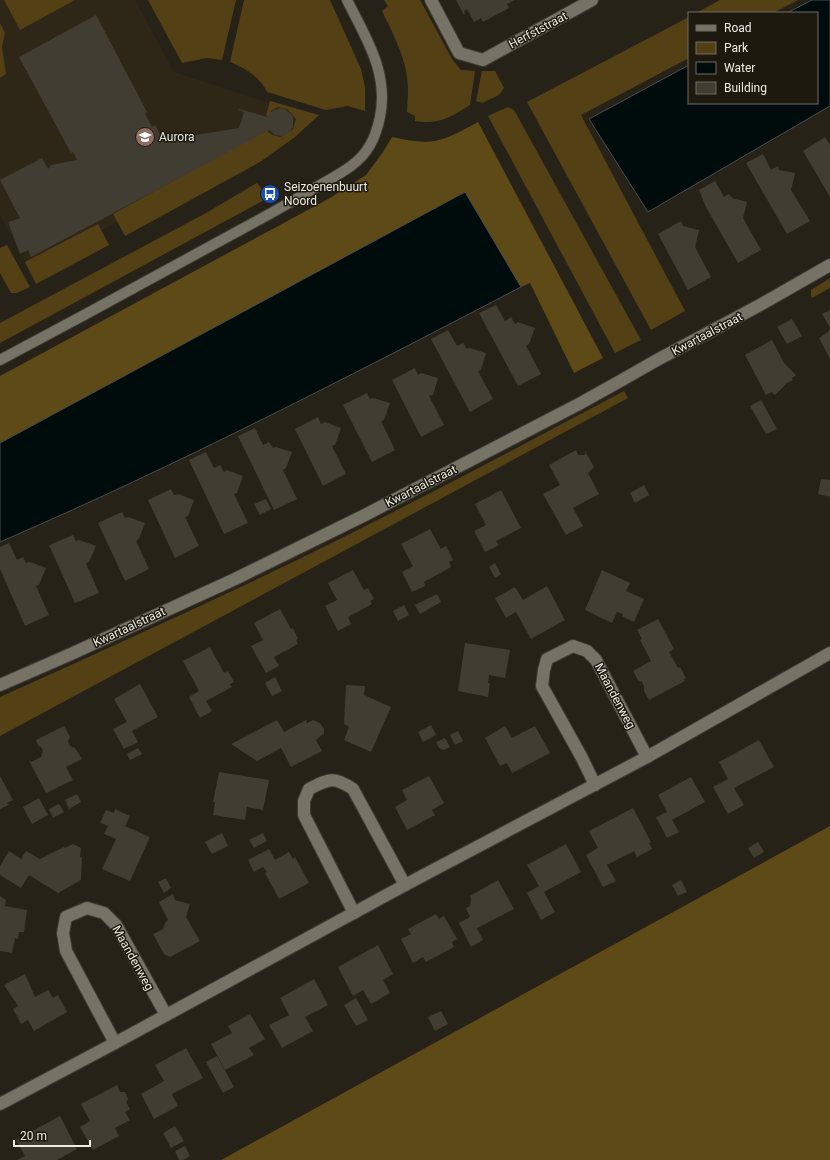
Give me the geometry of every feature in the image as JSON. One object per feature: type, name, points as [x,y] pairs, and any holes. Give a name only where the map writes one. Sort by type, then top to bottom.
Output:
[{"type":"street","name":"Herfststraat","points":[[431,0],[459,53],[483,60],[592,0]]},
{"type":"street","name":"Kwartaalstraat","points":[[0,684],[71,654],[235,579],[365,515],[591,397],[830,265]]},
{"type":"street","name":"Maandenweg","points":[[595,785],[582,758],[542,686],[547,659],[573,646],[587,651],[596,660],[647,757]]},
{"type":"street","points":[[0,1104],[115,1044],[405,885],[647,757],[830,653]]},
{"type":"street","points":[[354,913],[304,815],[304,801],[309,789],[328,780],[342,782],[353,789],[405,885]]},
{"type":"street","name":"Maandenweg","points":[[115,1044],[66,951],[62,933],[66,917],[87,908],[104,913],[116,925],[166,1015]]},
{"type":"lane","points":[[0,360],[280,209],[359,161],[370,145],[378,125],[382,105],[381,78],[373,52],[347,0]]},
{"type":"shaded area","name":"Aurora","points":[[0,0],[135,0],[174,72],[306,115],[284,141],[100,231],[29,268],[0,215]]},
{"type":"shaded area","points":[[478,122],[603,358],[574,373],[530,283],[521,287],[465,192],[0,443],[0,376],[330,198],[366,175],[392,137],[430,142],[452,136]]},
{"type":"shaded area","points":[[830,826],[830,1160],[221,1160]]},
{"type":"green space","points":[[4,0],[75,0],[20,30]]},
{"type":"green space","points":[[148,0],[236,0],[222,60],[207,58],[182,63]]},
{"type":"green space","points":[[244,0],[330,0],[361,69],[365,87],[365,111],[348,106],[326,110],[267,92],[256,77],[230,62]]},
{"type":"green space","points":[[384,0],[420,0],[452,59],[461,70],[475,71],[470,105],[451,116],[431,122],[415,121],[415,116],[407,112],[408,90],[406,69],[400,49],[382,11],[388,6]]},
{"type":"green space","points":[[720,0],[798,0],[775,12],[698,12]]},
{"type":"green space","points":[[688,18],[688,59],[581,115],[685,311],[651,330],[527,102]]},
{"type":"green space","points":[[0,23],[5,33],[2,47],[6,74],[0,78]]},
{"type":"green space","points":[[482,71],[495,71],[504,88],[499,95],[482,103],[476,101]]},
{"type":"green space","points":[[270,101],[319,115],[295,137],[260,162],[125,236],[113,214],[266,130],[272,135],[281,137],[293,129],[296,119],[287,109],[278,107],[271,111],[271,117],[266,116]]},
{"type":"green space","points":[[508,107],[514,110],[641,340],[615,353],[488,116]]},
{"type":"green space","points":[[257,183],[268,198],[0,343],[0,323],[206,213]]},
{"type":"green space","points":[[98,224],[109,245],[36,284],[25,262]]},
{"type":"green space","points":[[7,245],[30,287],[17,293],[11,293],[0,273],[0,248]]},
{"type":"green space","points":[[830,278],[830,288],[812,298],[811,290]]},
{"type":"green space","points":[[624,391],[628,398],[0,736],[0,697],[185,613],[337,541]]},
{"type":"water","points":[[812,0],[830,0],[830,106],[648,212],[589,119],[688,66],[688,104],[818,104],[818,12],[789,12]]},
{"type":"water","points":[[465,192],[521,287],[198,451],[66,513],[0,542],[0,443]]},
{"type":"building","points":[[456,0],[515,0],[507,4],[509,8],[483,22],[481,18],[474,22],[467,9],[464,11],[464,15]]},
{"type":"building","points":[[96,15],[147,112],[145,113],[152,127],[155,125],[164,143],[166,140],[239,128],[244,112],[239,109],[268,117],[274,110],[281,108],[285,109],[293,116],[293,127],[288,134],[281,136],[275,135],[269,130],[31,257],[28,250],[20,254],[8,222],[20,218],[0,180],[42,158],[48,169],[51,165],[77,160],[73,152],[71,153],[19,57]]},
{"type":"building","points":[[825,137],[830,145],[830,197],[803,151]]},
{"type":"building","points":[[763,154],[771,170],[778,166],[779,170],[795,173],[791,190],[810,221],[787,234],[746,163]]},
{"type":"building","points":[[715,181],[724,197],[729,194],[732,198],[747,202],[743,218],[761,250],[738,263],[706,207],[699,190]]},
{"type":"building","points":[[681,221],[683,226],[699,230],[695,247],[711,277],[688,290],[658,234]]},
{"type":"building","points":[[496,305],[505,321],[511,317],[515,324],[518,322],[535,328],[529,344],[526,346],[541,374],[518,386],[479,313]]},
{"type":"building","points":[[830,310],[830,328],[822,314]]},
{"type":"building","points":[[792,319],[802,336],[787,344],[777,327]]},
{"type":"building","points":[[830,328],[830,359],[819,338],[828,332]]},
{"type":"building","points":[[448,330],[457,346],[463,343],[467,349],[470,348],[486,353],[481,370],[478,371],[493,399],[470,412],[431,339]]},
{"type":"building","points":[[772,340],[784,363],[796,375],[792,378],[793,380],[787,383],[775,395],[772,392],[766,395],[745,355]]},
{"type":"building","points":[[415,368],[418,375],[421,373],[438,378],[433,395],[429,396],[444,425],[421,437],[392,380]]},
{"type":"building","points":[[367,393],[370,399],[373,398],[390,403],[384,420],[381,421],[395,450],[372,462],[343,405]]},
{"type":"building","points":[[761,400],[777,429],[766,434],[750,406]]},
{"type":"building","points":[[318,417],[321,424],[325,422],[341,428],[335,445],[332,446],[346,474],[323,486],[295,429]]},
{"type":"building","points":[[255,428],[263,445],[269,442],[273,448],[276,447],[292,452],[286,468],[283,470],[297,499],[274,510],[238,436]]},
{"type":"building","points":[[576,450],[578,455],[585,455],[585,451],[594,467],[588,473],[599,494],[573,508],[583,526],[566,535],[543,494],[560,485],[549,465]]},
{"type":"building","points":[[206,452],[214,468],[220,465],[224,472],[227,470],[243,476],[237,493],[234,494],[248,523],[224,534],[189,460]]},
{"type":"building","points":[[821,479],[830,480],[830,497],[818,494]]},
{"type":"building","points":[[644,485],[649,495],[635,503],[630,493]]},
{"type":"building","points":[[171,489],[174,495],[178,494],[194,500],[188,516],[185,517],[199,546],[175,558],[148,500]]},
{"type":"building","points":[[501,490],[521,528],[496,541],[499,545],[485,552],[474,531],[486,525],[475,504]]},
{"type":"building","points":[[266,499],[271,509],[260,515],[254,504]]},
{"type":"building","points":[[122,512],[125,518],[128,517],[145,523],[139,539],[136,541],[149,569],[125,581],[98,523]]},
{"type":"building","points":[[430,529],[441,549],[446,546],[453,560],[449,562],[451,567],[424,582],[425,586],[412,592],[402,572],[413,566],[401,544]]},
{"type":"building","points":[[73,535],[76,541],[79,540],[96,546],[89,562],[86,563],[99,593],[75,603],[49,545]]},
{"type":"building","points":[[9,543],[17,560],[23,557],[26,563],[30,562],[46,568],[39,585],[36,586],[49,615],[25,626],[0,569],[0,547]]},
{"type":"building","points":[[495,563],[501,574],[495,578],[489,567]]},
{"type":"building","points":[[353,570],[364,590],[368,588],[374,599],[370,601],[372,604],[348,617],[351,624],[338,631],[325,606],[337,600],[328,583]]},
{"type":"building","points":[[602,570],[630,583],[626,591],[644,599],[634,622],[622,616],[623,614],[617,612],[612,623],[585,610]]},
{"type":"building","points":[[547,586],[565,620],[531,639],[516,612],[506,618],[495,598],[515,587],[523,600]]},
{"type":"building","points":[[437,594],[441,602],[420,614],[415,605]]},
{"type":"building","points":[[404,605],[409,615],[398,621],[393,611]]},
{"type":"building","points":[[280,609],[291,629],[293,628],[298,639],[296,640],[298,644],[274,657],[279,666],[266,673],[251,646],[263,640],[254,623]]},
{"type":"building","points":[[658,619],[674,649],[669,652],[678,668],[680,667],[686,678],[684,679],[685,681],[649,700],[644,691],[642,682],[638,680],[633,671],[651,661],[640,640],[642,639],[637,630]]},
{"type":"building","points":[[465,643],[510,650],[505,678],[489,675],[488,683],[490,683],[488,697],[458,691]]},
{"type":"building","points":[[210,647],[224,673],[228,671],[234,682],[230,684],[232,687],[206,701],[212,711],[200,718],[189,697],[199,691],[183,661]]},
{"type":"building","points":[[275,677],[282,691],[272,696],[265,683]]},
{"type":"building","points":[[140,684],[158,717],[132,731],[138,742],[124,749],[113,729],[127,722],[114,699]]},
{"type":"building","points":[[346,685],[365,686],[364,695],[391,707],[371,752],[344,740],[349,727],[344,724]]},
{"type":"building","points":[[277,720],[284,732],[306,720],[307,723],[313,720],[320,723],[324,729],[324,733],[316,740],[322,751],[291,767],[281,748],[257,761],[231,744]]},
{"type":"building","points":[[431,725],[436,735],[423,742],[418,732]]},
{"type":"building","points":[[64,726],[70,737],[68,742],[70,746],[75,748],[82,759],[66,767],[73,780],[46,793],[29,761],[31,762],[41,757],[43,750],[40,746],[39,747],[36,740]]},
{"type":"building","points":[[505,726],[512,738],[535,726],[550,753],[512,773],[507,763],[500,766],[485,738]]},
{"type":"building","points":[[458,731],[463,741],[455,745],[450,735]]},
{"type":"building","points":[[445,738],[450,747],[444,750],[439,748],[436,742]]},
{"type":"building","points":[[759,740],[774,767],[734,788],[744,805],[728,814],[713,787],[728,779],[719,762]]},
{"type":"building","points":[[138,748],[142,754],[130,760],[127,754]]},
{"type":"building","points":[[219,772],[269,780],[263,810],[247,807],[245,820],[213,815],[215,802],[213,802]]},
{"type":"building","points":[[0,776],[13,800],[7,803],[9,805],[0,809]]},
{"type":"building","points":[[429,776],[444,803],[432,810],[435,815],[407,830],[395,807],[407,800],[402,790]]},
{"type":"building","points":[[691,777],[705,802],[672,820],[679,832],[667,838],[656,817],[667,812],[658,795]]},
{"type":"building","points":[[77,794],[81,802],[69,809],[65,800]]},
{"type":"building","points":[[39,798],[48,815],[32,824],[23,807]]},
{"type":"building","points":[[59,804],[64,812],[53,818],[49,809]]},
{"type":"building","points":[[633,808],[651,842],[649,843],[652,849],[637,857],[634,851],[607,865],[616,881],[603,887],[586,855],[598,848],[589,831]]},
{"type":"building","points":[[115,809],[130,816],[125,826],[150,837],[130,881],[102,869],[116,839],[104,834],[108,826],[100,823],[106,810],[114,813]]},
{"type":"building","points":[[222,833],[228,846],[212,854],[205,842]]},
{"type":"building","points":[[263,833],[267,841],[254,848],[249,840]]},
{"type":"building","points":[[758,842],[764,852],[754,858],[748,848]]},
{"type":"building","points":[[73,844],[81,848],[81,880],[58,893],[29,875],[21,888],[0,875],[0,866],[9,851],[21,859],[26,851],[40,859]]},
{"type":"building","points":[[566,844],[581,872],[544,892],[555,912],[541,920],[527,893],[539,886],[527,865]]},
{"type":"building","points":[[269,849],[275,860],[289,852],[293,859],[295,857],[309,883],[279,899],[265,873],[267,872],[263,867],[254,872],[248,860]]},
{"type":"building","points":[[166,878],[171,888],[164,893],[158,882]]},
{"type":"building","points":[[498,880],[514,909],[477,928],[483,940],[471,947],[459,923],[470,917],[466,908],[470,906],[470,896]]},
{"type":"building","points":[[681,880],[687,892],[678,896],[672,885]]},
{"type":"building","points":[[173,894],[175,900],[190,904],[186,917],[200,941],[170,957],[164,954],[153,934],[163,929],[168,920],[159,902]]},
{"type":"building","points":[[0,896],[6,900],[5,906],[27,910],[24,932],[19,932],[18,939],[15,938],[12,953],[0,951]]},
{"type":"building","points":[[436,914],[439,919],[444,916],[457,939],[452,942],[454,947],[426,962],[423,957],[413,963],[401,939],[411,934],[408,929]]},
{"type":"building","points":[[378,945],[393,974],[383,980],[390,993],[371,1004],[363,990],[353,996],[338,967]]},
{"type":"building","points":[[25,974],[35,997],[48,990],[53,998],[58,995],[67,1012],[34,1031],[28,1020],[21,1024],[13,1009],[18,1006],[4,985]]},
{"type":"building","points":[[314,979],[328,1005],[305,1017],[313,1031],[282,1048],[269,1025],[289,1015],[280,998]]},
{"type":"building","points":[[356,998],[368,1020],[356,1026],[344,1005]]},
{"type":"building","points":[[441,1011],[448,1024],[435,1031],[428,1017]]},
{"type":"building","points":[[250,1014],[265,1039],[249,1048],[254,1055],[225,1070],[211,1044],[232,1033],[228,1026]]},
{"type":"building","points":[[186,1048],[203,1078],[172,1094],[178,1106],[154,1119],[141,1094],[164,1081],[155,1065]]},
{"type":"building","points":[[217,1056],[234,1087],[223,1093],[206,1062]]},
{"type":"building","points":[[117,1085],[120,1092],[125,1092],[128,1099],[126,1102],[130,1109],[125,1112],[130,1120],[115,1128],[119,1136],[93,1150],[80,1127],[90,1121],[81,1104]]},
{"type":"building","points":[[60,1116],[77,1149],[57,1160],[17,1160],[25,1156],[16,1140]]},
{"type":"building","points":[[175,1126],[184,1141],[171,1148],[163,1133]]},
{"type":"building","points":[[185,1146],[190,1156],[183,1160],[179,1160],[175,1151]]},
{"type":"place","name":"Aurora","points":[[145,137]]},
{"type":"place","name":"Seizoenenbuurt Noord","points":[[270,194]]}]
